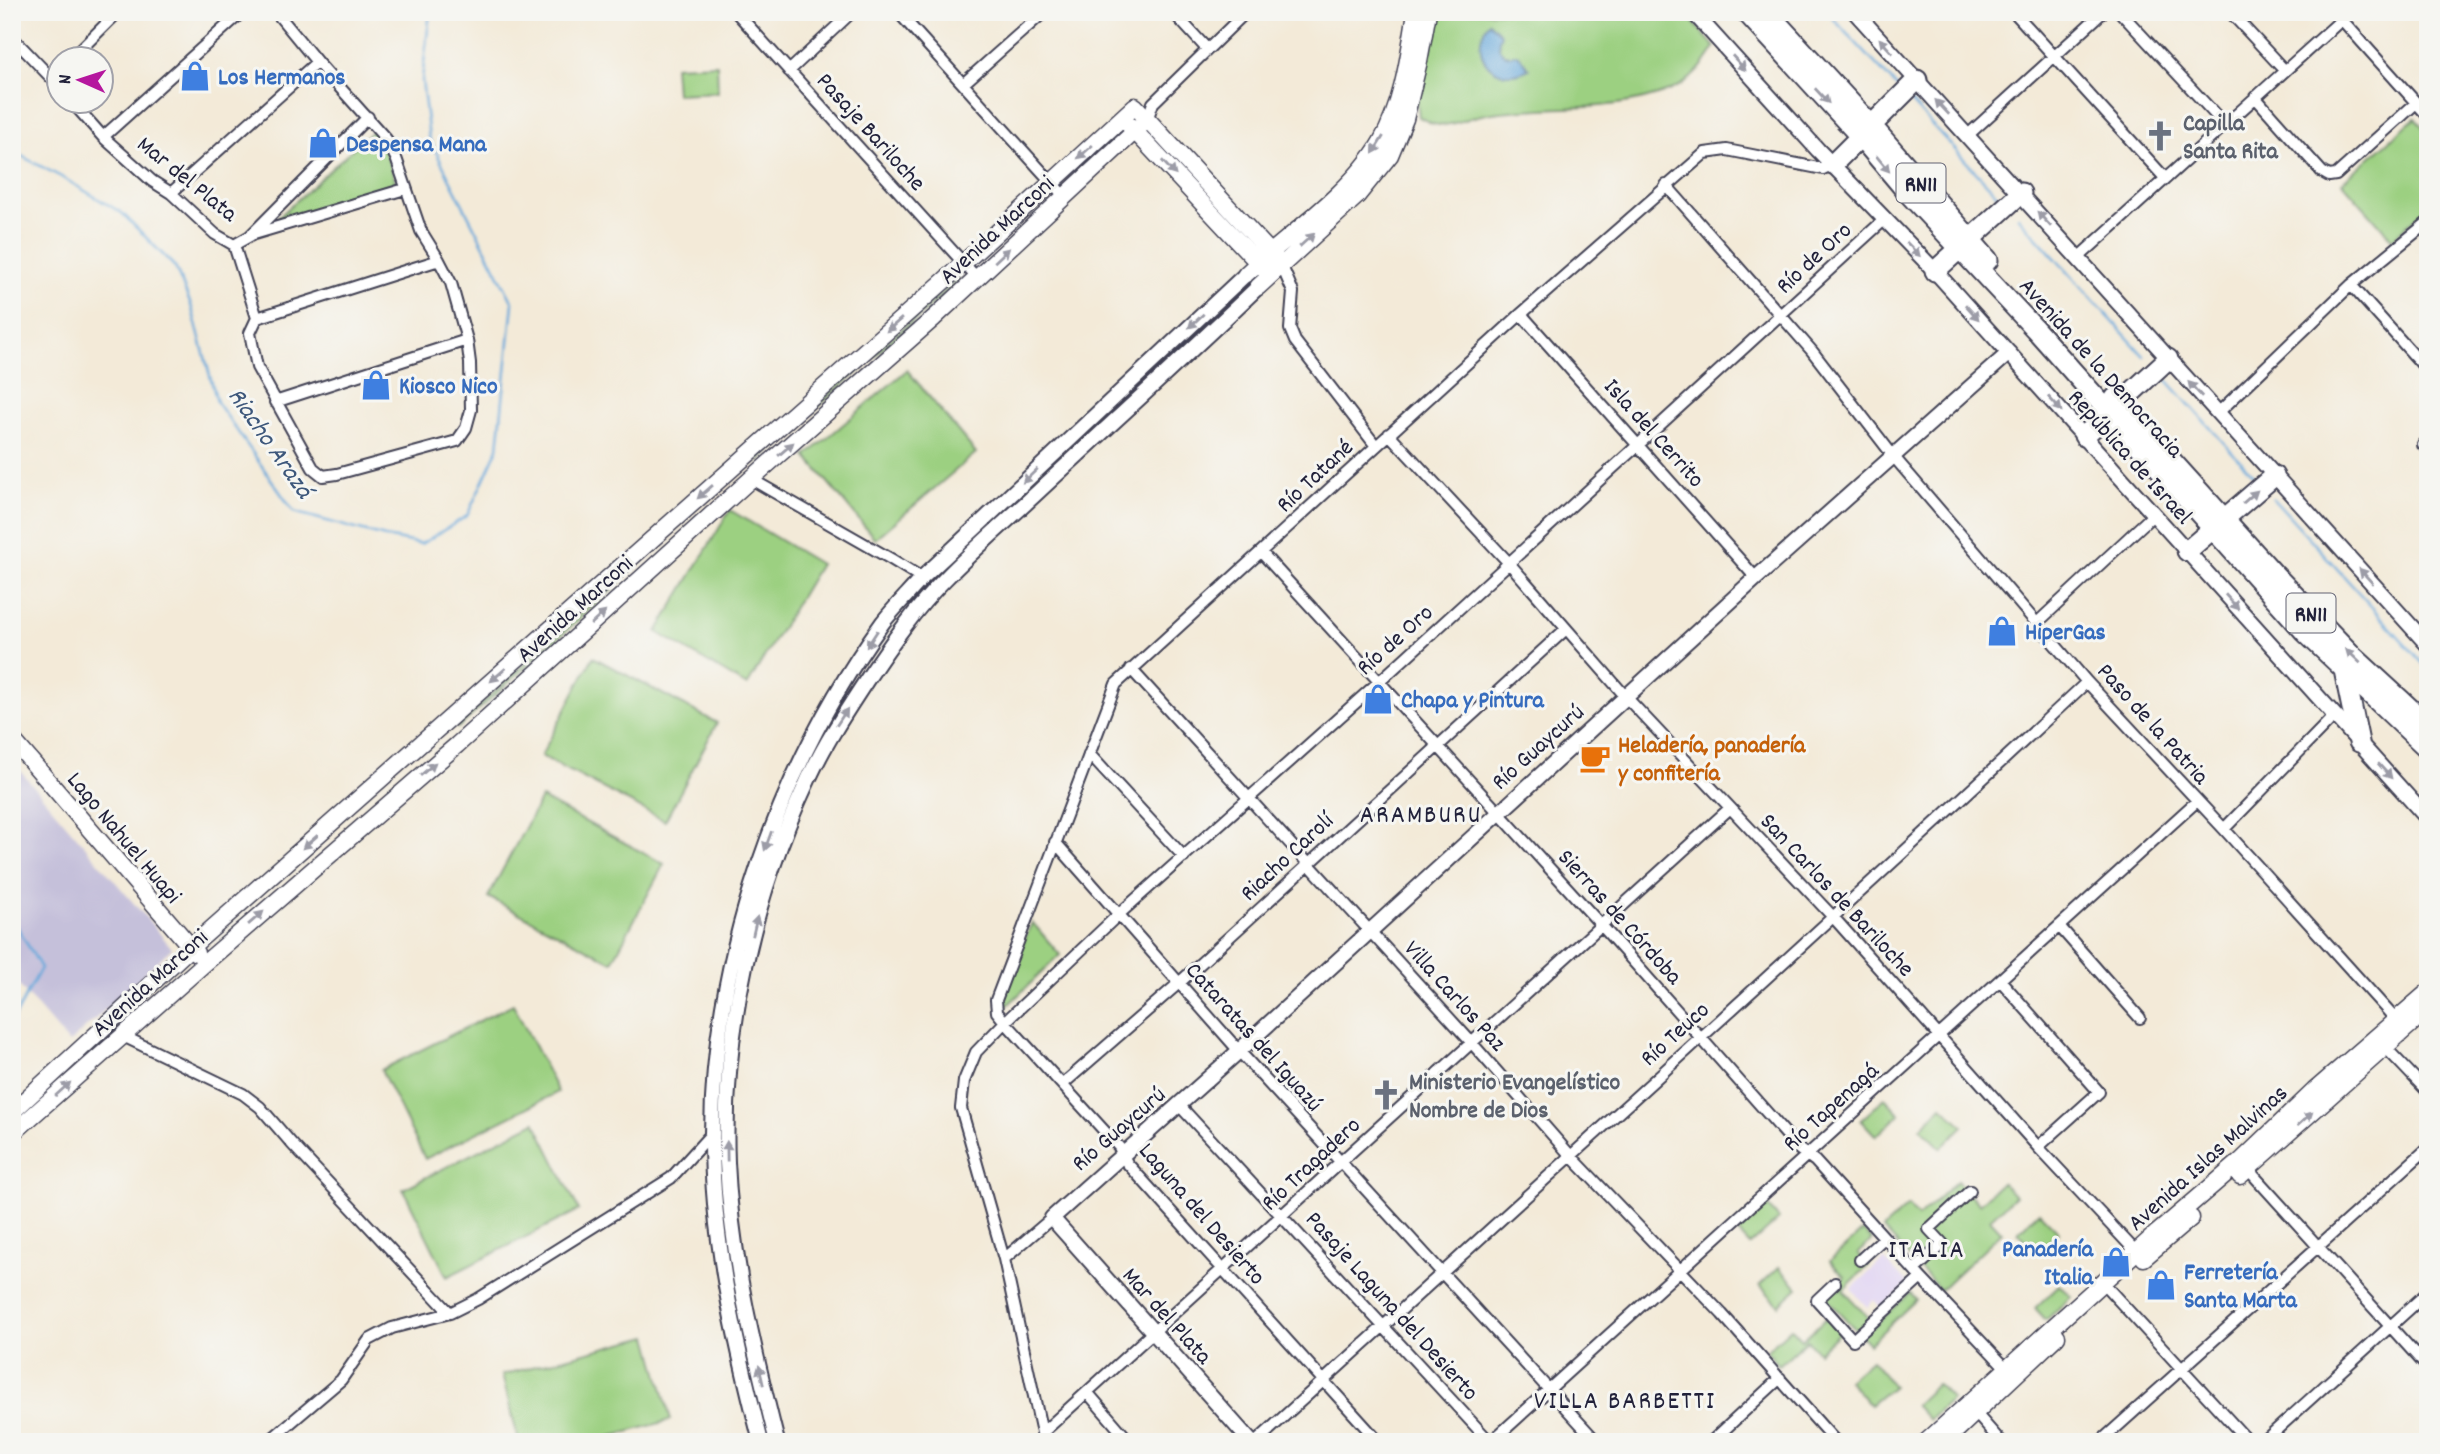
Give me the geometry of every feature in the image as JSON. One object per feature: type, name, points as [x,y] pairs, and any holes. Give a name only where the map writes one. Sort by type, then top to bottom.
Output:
[{"type":"highway","name":"Avenida de la Democracia","points":[[1746,12],[1865,130]]},
{"type":"highway","name":"Avenida de la Democracia","points":[[1767,12],[1865,130],[1907,192],[1966,245],[2115,408],[2219,523],[2305,632],[2428,748]]},
{"type":"highway","points":[[1833,164],[1917,80]]},
{"type":"highway","points":[[1936,271],[2021,193]]},
{"type":"highway","points":[[2084,436],[2168,359]]},
{"type":"highway","points":[[2187,551],[2274,476]]},
{"type":"highway","name":"Avenida de la Democracia","points":[[2219,523],[2353,656],[2428,725]]},
{"type":"highway","points":[[2344,670],[2359,742]]},
{"type":"highway","points":[[2403,703],[2428,716]]},
{"type":"main road","points":[[1258,288],[1265,266],[1366,163],[1381,142],[1401,88],[1416,12]]},
{"type":"main road","points":[[1265,266],[1357,196],[1390,155],[1405,119],[1428,12]]},
{"type":"main road","points":[[1135,106],[1141,126]]},
{"type":"main road","name":"Avenida Marconi","points":[[12,1112],[190,948],[963,263],[1135,106]]},
{"type":"main road","points":[[1123,118],[1141,126],[1265,266]]},
{"type":"main road","name":"Avenida Marconi","points":[[12,1134],[205,962],[457,745],[934,318],[1141,126]]},
{"type":"main road","points":[[737,464],[751,479]]},
{"type":"main road","points":[[439,727],[457,745]]},
{"type":"main road","name":"Lago Nahuel Huapi","points":[[12,739],[190,948],[205,962]]},
{"type":"main road","points":[[332,822],[348,839]]},
{"type":"main road","name":"Avenida Islas Malvinas","points":[[2245,1165],[2314,1091],[2428,992]]},
{"type":"main road","name":"Avenida Islas Malvinas","points":[[1926,1442],[1971,1408],[2139,1255],[2428,1009]]},
{"type":"main road","name":"Avenida Islas Malvinas","points":[[1944,1442],[2006,1368],[2105,1285]]},
{"type":"street","points":[[84,46],[118,12]]},
{"type":"street","points":[[103,137],[242,12]]},
{"type":"street","points":[[275,402],[467,340],[451,283],[421,232],[396,158],[386,139],[276,12]]},
{"type":"street","name":"Pasaje Bariloche","points":[[736,12],[977,278]]},
{"type":"street","points":[[789,71],[852,12]]},
{"type":"street","points":[[898,12],[1064,196]]},
{"type":"street","points":[[963,84],[1044,12]]},
{"type":"street","points":[[1173,12],[1207,49]]},
{"type":"street","name":"Avenida Marconi","points":[[1141,126],[1153,103],[1246,12]]},
{"type":"street","name":"República de Israel","points":[[1693,12],[1797,126],[1936,271],[2152,515],[2428,819]]},
{"type":"street","points":[[1856,12],[2428,645]]},
{"type":"street","points":[[2014,12],[2165,178]]},
{"type":"street","points":[[1968,135],[2103,12]]},
{"type":"street","points":[[2120,12],[2225,125]]},
{"type":"street","points":[[2230,12],[2285,71]]},
{"type":"street","points":[[2079,257],[2285,71],[2342,15],[2428,116]]},
{"type":"street","points":[[12,37],[46,66]]},
{"type":"street","points":[[171,193],[317,62]]},
{"type":"street","points":[[2255,97],[2322,172],[2329,176],[2336,175],[2416,103]]},
{"type":"street","points":[[1135,106],[1153,103]]},
{"type":"street","name":"Mar del Plata","points":[[84,116],[103,137],[152,181],[171,193],[215,234],[234,245],[257,318],[250,333],[257,367],[313,468],[323,476],[457,441],[466,428],[471,410],[467,340]]},
{"type":"street","points":[[250,236],[368,117]]},
{"type":"street","name":"Río Tatané","points":[[997,1012],[996,1000],[1116,684],[1521,314],[1704,153],[1727,150],[1823,169],[1833,164]]},
{"type":"street","name":"Paso de la Patria","points":[[1666,185],[1812,351],[1894,457],[2087,682],[2397,1021]]},
{"type":"street","points":[[234,245],[250,236],[405,189]]},
{"type":"street","name":"Río de Oro","points":[[1004,1259],[961,1108],[964,1082],[976,1052],[1005,1021],[1118,915],[1380,681],[1885,219]]},
{"type":"street","points":[[2218,413],[2351,285],[2424,225],[2428,238]]},
{"type":"street","points":[[257,318],[439,260]]},
{"type":"street","points":[[761,1442],[732,1317],[719,1239],[712,1133],[717,1042],[727,984],[745,909],[771,834],[823,720],[854,667],[884,621],[922,578],[1265,266],[1293,292],[1290,329],[1295,341],[1376,446]]},
{"type":"street","points":[[2351,285],[2428,371]]},
{"type":"street","points":[[777,1442],[747,1315],[734,1239],[726,1130],[741,985],[759,911],[808,779],[835,727],[894,638],[944,579],[1258,288]]},
{"type":"street","name":"Isla del Cerrito","points":[[1521,314],[1756,578]]},
{"type":"street","name":"Río Guaycurú","points":[[1004,1259],[1239,1051],[1756,578],[2009,353]]},
{"type":"street","name":"San Carlos de Bariloche","points":[[1390,434],[1509,563],[1626,697],[1834,918],[2038,1147],[2139,1255]]},
{"type":"street","points":[[751,479],[922,578]]},
{"type":"street","points":[[2037,623],[2152,515]]},
{"type":"street","name":"Sierras de Córdoba","points":[[1261,552],[1602,926],[1800,1150],[1815,1161],[2006,1368]]},
{"type":"street","name":"Riacho Carolí","points":[[1063,1084],[1179,983],[1566,629]]},
{"type":"street","name":"Villa Carlos Paz","points":[[1131,669],[1471,1042],[1570,1155],[1780,1378],[1836,1442]]},
{"type":"street","name":"Río Teuco","points":[[1253,1442],[1834,918],[2087,682]]},
{"type":"street","points":[[2224,829],[2335,715]]},
{"type":"street","points":[[1089,754],[1184,857]]},
{"type":"street","name":"Río Tapenagá","points":[[1490,1442],[2197,801]]},
{"type":"street","name":"Río Tragadero","points":[[1043,1438],[1087,1392],[1729,809]]},
{"type":"street","name":"Cataratas del Iguazú","points":[[1055,842],[1239,1051],[1597,1442]]},
{"type":"street","points":[[2059,926],[2140,1018]]},
{"type":"street","points":[[2000,980],[2099,1092],[2038,1147]]},
{"type":"street","name":"Laguna del Desierto","points":[[997,1012],[1119,1147],[1127,1163],[1379,1442]]},
{"type":"street","points":[[2397,1021],[2385,1047],[2428,1093]]},
{"type":"street","points":[[122,1036],[243,1094],[260,1107],[450,1313]]},
{"type":"street","name":"Pasaje Laguna del Desierto","points":[[1179,1105],[1490,1442]]},
{"type":"street","points":[[268,1442],[341,1380],[369,1340],[392,1328],[450,1313],[478,1299],[671,1178],[712,1133]]},
{"type":"street","points":[[2100,1442],[2428,1147]]},
{"type":"street","points":[[2245,1165],[2428,1368]]},
{"type":"street","points":[[1835,1283],[1817,1300],[1853,1340],[1943,1244],[1929,1229],[1970,1191]]},
{"type":"street","name":"Mar del Plata","points":[[1052,1218],[1253,1442]]},
{"type":"street","points":[[1860,1259],[1884,1238]]},
{"type":"street","points":[[1004,1259],[1043,1438]]},
{"type":"street","points":[[2105,1285],[2249,1442]]},
{"type":"street","points":[[2263,1442],[2428,1292]]},
{"type":"street","points":[[1711,1442],[1780,1378]]},
{"type":"street","points":[[1087,1392],[1130,1442]]},
{"type":"street","points":[[1971,1408],[2001,1442]]},
{"type":"shaded area","points":[[12,761],[172,948],[69,1043],[16,982],[12,985]]},
{"type":"shaded area","points":[[1884,1259],[1908,1284],[1881,1308],[1874,1300],[1867,1307],[1851,1289]]},
{"type":"green space","points":[[1441,12],[1684,12],[1715,47],[1701,67],[1684,83],[1647,98],[1602,106],[1509,111],[1436,125],[1419,117],[1417,101]]},
{"type":"green space","points":[[717,64],[718,92],[676,94],[674,66]]},
{"type":"green space","points":[[2415,118],[2428,133],[2428,208],[2392,239],[2342,182]]},
{"type":"green space","points":[[373,130],[384,149],[396,182],[269,226]]},
{"type":"green space","points":[[957,279],[959,281],[757,462],[756,459]]},
{"type":"green space","points":[[907,370],[976,453],[875,539],[806,456]]},
{"type":"green space","points":[[730,510],[820,564],[747,686],[657,632]]},
{"type":"green space","points":[[619,579],[621,582],[458,728],[456,726]]},
{"type":"green space","points":[[593,657],[717,723],[665,821],[541,756]]},
{"type":"green space","points":[[541,798],[664,864],[612,962],[488,897]]},
{"type":"green space","points":[[1032,922],[1060,955],[1004,1009],[1003,1000],[1008,978]]},
{"type":"green space","points":[[513,1004],[558,1092],[425,1159],[381,1070]]},
{"type":"green space","points":[[1885,1098],[1900,1114],[1876,1136],[1861,1120]]},
{"type":"green space","points":[[1942,1106],[1963,1126],[1941,1148],[1921,1128]]},
{"type":"green space","points":[[535,1122],[579,1210],[447,1277],[403,1189]]},
{"type":"green space","points":[[1957,1181],[1979,1204],[2002,1182],[2015,1196],[1990,1219],[2002,1232],[1940,1290],[1883,1229],[1908,1206],[1918,1217]]},
{"type":"green space","points":[[1765,1203],[1779,1219],[1750,1245],[1736,1230]]},
{"type":"green space","points":[[2039,1212],[2059,1232],[2038,1253],[2018,1232]]},
{"type":"green space","points":[[1863,1231],[1872,1240],[1858,1253],[1869,1265],[1843,1290],[1875,1325],[1910,1293],[1916,1300],[1869,1344],[1825,1297],[1845,1277],[1830,1261]]},
{"type":"green space","points":[[1779,1267],[1798,1288],[1779,1305],[1760,1285]]},
{"type":"green space","points":[[2059,1285],[2071,1297],[2046,1320],[2035,1308]]},
{"type":"green space","points":[[1826,1318],[1840,1332],[1818,1352],[1807,1340],[1779,1365],[1766,1351],[1791,1328],[1802,1340]]},
{"type":"green space","points":[[648,1336],[671,1420],[591,1442],[519,1442],[502,1375]]},
{"type":"green space","points":[[1871,1360],[1893,1386],[1870,1405],[1848,1380]]},
{"type":"green space","points":[[1937,1384],[1952,1399],[1929,1420],[1915,1405]]},
{"type":"water","points":[[1489,22],[1501,34],[1501,52],[1508,55],[1518,54],[1529,69],[1505,74],[1487,64],[1482,56],[1481,45]]},
{"type":"waterway","name":"Riacho Arazá","points":[[12,151],[122,213],[175,267],[191,305],[217,402],[294,512],[421,544],[467,516],[498,448],[513,303],[429,138],[422,80],[430,12]]},
{"type":"waterway","points":[[1827,12],[1898,88]]},
{"type":"waterway","points":[[1909,100],[1999,197]]},
{"type":"waterway","points":[[2018,217],[2144,356]]},
{"type":"waterway","points":[[2165,378],[2253,475]]},
{"type":"waterway","points":[[2273,498],[2428,669]]},
{"type":"waterway","name":"Riacho Arazá","points":[[12,923],[16,925],[41,968],[12,1022]]},
{"type":"place","name":"Los Hermanos","points":[[195,76]]},
{"type":"place","name":"Capilla Santa Rita","points":[[2160,136]]},
{"type":"place","name":"Despensa Mana","points":[[323,143]]},
{"type":"place","name":"Kiosco Nico","points":[[376,385]]},
{"type":"place","name":"HiperGas","points":[[2002,631]]},
{"type":"place","name":"Chapa y Pintura","points":[[1378,699]]},
{"type":"place","name":"Heladería, panadería y confitería","points":[[1595,758]]},
{"type":"place","name":"Ministerio Evangelístico Nombre de Dios","points":[[1386,1095]]},
{"type":"place","name":"Panadería Italia","points":[[2116,1262]]},
{"type":"place","name":"Ferretería Santa Marta","points":[[2161,1285]]},
{"type":"district","name":"ARAMBURU","points":[[1421,813]]},
{"type":"district","name":"ITALIA","points":[[1927,1248]]},
{"type":"district","name":"VILLA BARBETTI","points":[[1625,1399]]}]
